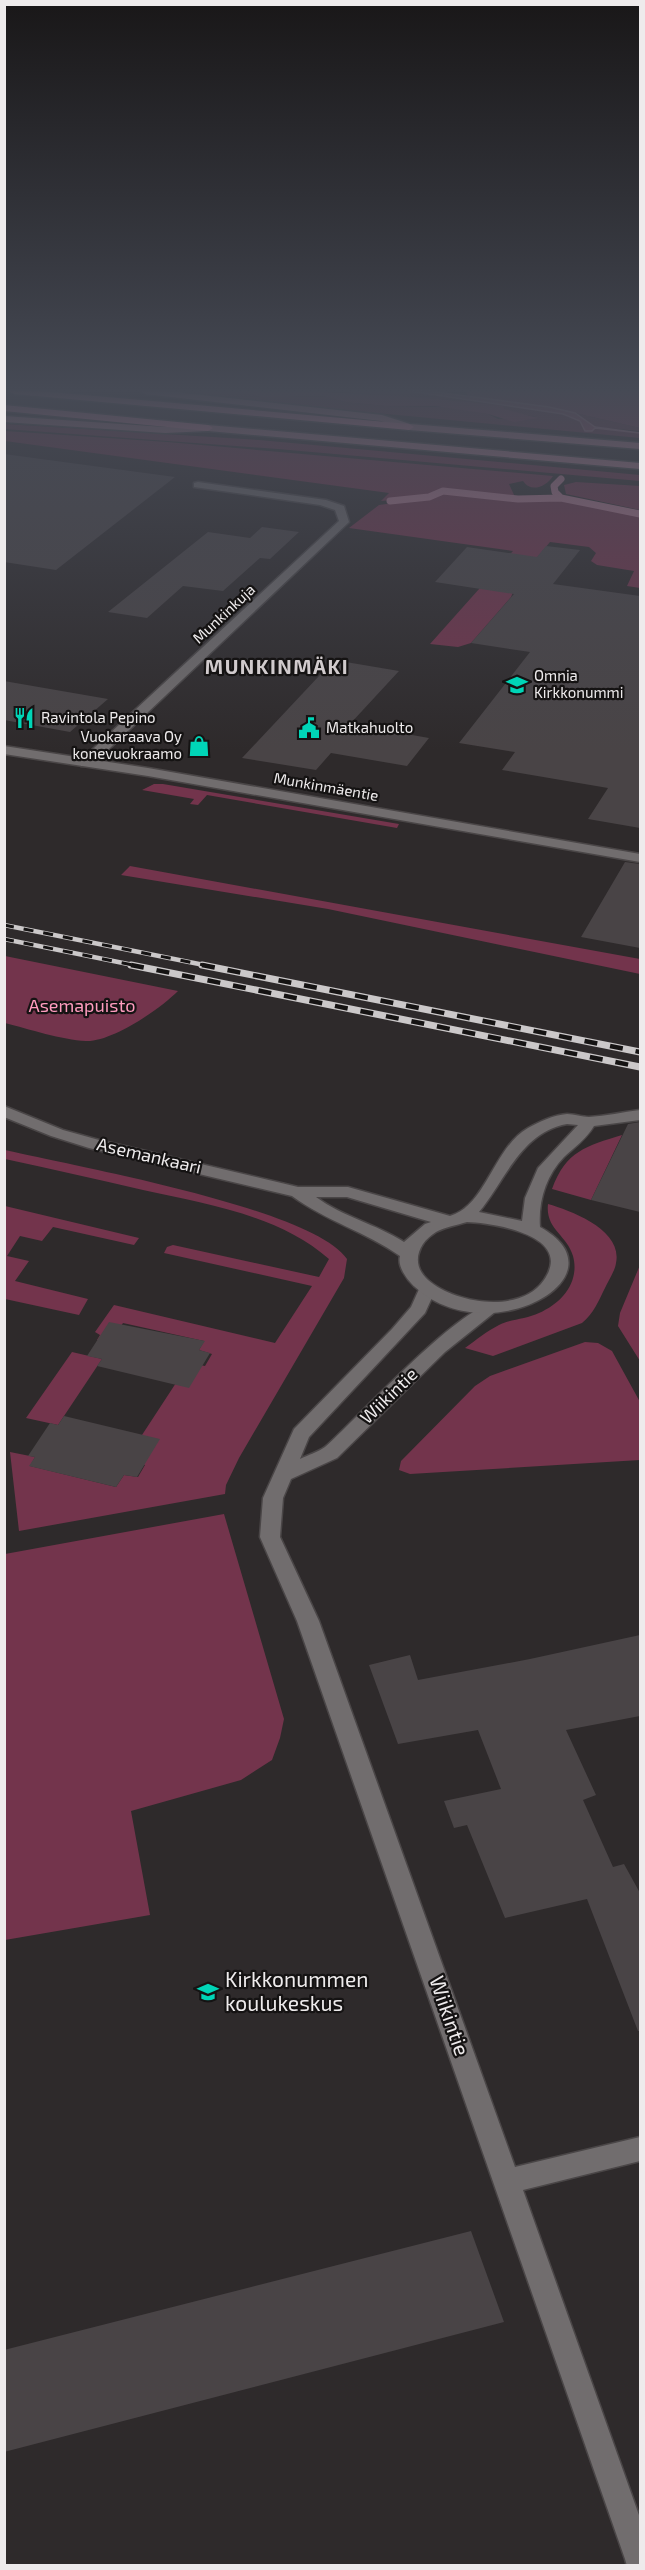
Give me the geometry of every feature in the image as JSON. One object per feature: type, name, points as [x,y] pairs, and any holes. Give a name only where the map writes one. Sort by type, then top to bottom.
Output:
[{"type":"street","name":"Munkinkuja","points":[[86,763],[344,522],[341,511]]},
{"type":"street","name":"Munkinmäentie","points":[[4,750],[640,858]]},
{"type":"street","name":"Asemankaari","points":[[4,1111],[57,1133],[96,1144],[298,1192],[348,1192],[447,1221]]},
{"type":"street","points":[[466,1217],[487,1192],[513,1148],[531,1133],[555,1121],[567,1119],[588,1122],[640,1115]]},
{"type":"street","points":[[531,1228],[529,1213],[543,1175],[560,1153],[582,1135],[588,1122]]},
{"type":"street","name":"Asemankaari","points":[[298,1192],[321,1209],[383,1236],[408,1253]]},
{"type":"street","points":[[466,1217],[511,1221],[531,1228],[544,1237],[553,1248],[558,1260],[558,1271],[553,1282],[528,1300],[491,1308],[456,1304],[426,1291],[414,1279],[408,1266],[408,1253],[421,1234],[447,1221],[466,1217]]},
{"type":"street","name":"Wiikintie","points":[[426,1291],[419,1309],[399,1333],[301,1434],[273,1498],[270,1537],[308,1621],[640,2559]]},
{"type":"street","name":"Wiikintie","points":[[282,1475],[330,1453],[438,1348],[491,1308]]},
{"type":"street","points":[[507,2181],[640,2149]]},
{"type":"green space","points":[[371,511],[619,511],[640,515],[640,588],[627,586],[634,571],[597,565],[591,561],[596,553],[589,547],[550,542],[518,580],[511,597],[471,643],[458,647],[430,644],[513,551],[349,528]]},
{"type":"green space","points":[[154,784],[399,824],[397,828],[207,795],[198,805],[190,804],[194,799],[142,790]]},
{"type":"green space","points":[[130,866],[640,959],[640,974],[328,909],[121,875]]},
{"type":"green space","name":"Asemapuisto","points":[[5,956],[178,991],[148,1015],[109,1036],[86,1041],[67,1039],[5,1023]]},
{"type":"green space","points":[[622,1135],[591,1200],[552,1189],[571,1158],[588,1147]]},
{"type":"green space","points":[[5,1150],[134,1178],[241,1206],[288,1223],[325,1240],[347,1259],[344,1278],[239,1458],[226,1485],[225,1494],[19,1531],[10,1452],[35,1457],[30,1466],[116,1487],[124,1475],[138,1477],[145,1465],[130,1461],[142,1435],[189,1363],[205,1366],[212,1354],[199,1350],[204,1341],[123,1323],[109,1343],[97,1340],[100,1335],[95,1332],[114,1305],[275,1343],[312,1286],[164,1253],[167,1247],[173,1245],[319,1277],[329,1259],[288,1232],[241,1213],[5,1159]]},
{"type":"green space","points":[[548,1204],[582,1217],[604,1232],[612,1241],[616,1251],[616,1263],[595,1307],[582,1323],[493,1356],[465,1348],[499,1325],[547,1309],[555,1304],[567,1290],[574,1274],[573,1256],[550,1220]]},
{"type":"green space","points":[[5,1206],[139,1238],[134,1245],[53,1227],[42,1241],[20,1236],[7,1256],[29,1261],[15,1281],[88,1299],[79,1315],[5,1299]]},
{"type":"green space","points":[[640,1265],[640,1361],[618,1326],[620,1313]]},
{"type":"green space","points":[[585,1342],[598,1343],[612,1351],[640,1402],[640,1460],[410,1474],[399,1470],[401,1461],[475,1386],[490,1376]]},
{"type":"green space","points":[[72,1352],[102,1359],[58,1425],[26,1418]]},
{"type":"green space","points":[[224,1514],[284,1719],[272,1760],[241,1780],[131,1811],[150,1915],[5,1940],[5,1554]]},
{"type":"building","points":[[4,511],[132,511],[56,570],[4,562]]},
{"type":"building","points":[[262,527],[299,532],[270,559],[260,558],[223,591],[183,586],[147,618],[108,612],[208,532],[250,538]]},
{"type":"building","points":[[546,546],[580,550],[553,584],[640,596],[640,828],[588,819],[608,788],[502,770],[515,752],[459,743],[530,652],[471,643],[514,594],[435,582],[467,547],[537,557]]},
{"type":"building","points":[[334,660],[399,671],[350,724],[429,738],[407,766],[331,753],[316,770],[242,758]]},
{"type":"building","points":[[4,681],[108,699],[70,732],[4,720]]},
{"type":"building","points":[[625,862],[640,864],[640,948],[581,937]]},
{"type":"building","points":[[640,1122],[640,1212],[591,1200],[628,1124]]},
{"type":"building","points":[[109,1322],[205,1341],[199,1350],[210,1353],[189,1388],[97,1366],[102,1359],[87,1356]]},
{"type":"building","points":[[64,1416],[160,1439],[137,1477],[124,1475],[116,1487],[29,1466],[35,1457],[28,1456],[50,1423],[58,1425]]},
{"type":"building","points":[[640,1635],[640,1716],[566,1730],[596,1795],[583,1800],[613,1867],[624,1864],[640,1893],[640,2031],[638,2031],[587,1899],[505,1918],[467,1825],[454,1828],[444,1801],[501,1789],[478,1730],[398,1744],[369,1665],[410,1655],[418,1680]]},
{"type":"building","points":[[471,2231],[504,2322],[4,2452],[4,2350]]},
{"type":"waterway","points":[[625,511],[640,514]]},
{"type":"railway","points":[[4,925],[209,966]]},
{"type":"railway","points":[[4,939],[138,966]]},
{"type":"railway","points":[[131,965],[640,1067]]},
{"type":"railway","points":[[202,965],[640,1052]]},
{"type":"place","name":"Omnia Kirkkonummi","points":[[517,685]]},
{"type":"place","name":"Ravintola Pepino","points":[[24,718]]},
{"type":"place","name":"Matkahuolto","points":[[309,728]]},
{"type":"place","name":"Vuokaraava Oy konevuokraamo","points":[[199,746]]},
{"type":"place","name":"Kirkkonummen koulukeskus","points":[[208,1992]]},
{"type":"district","name":"MUNKINMÄKI","points":[[277,667]]}]
